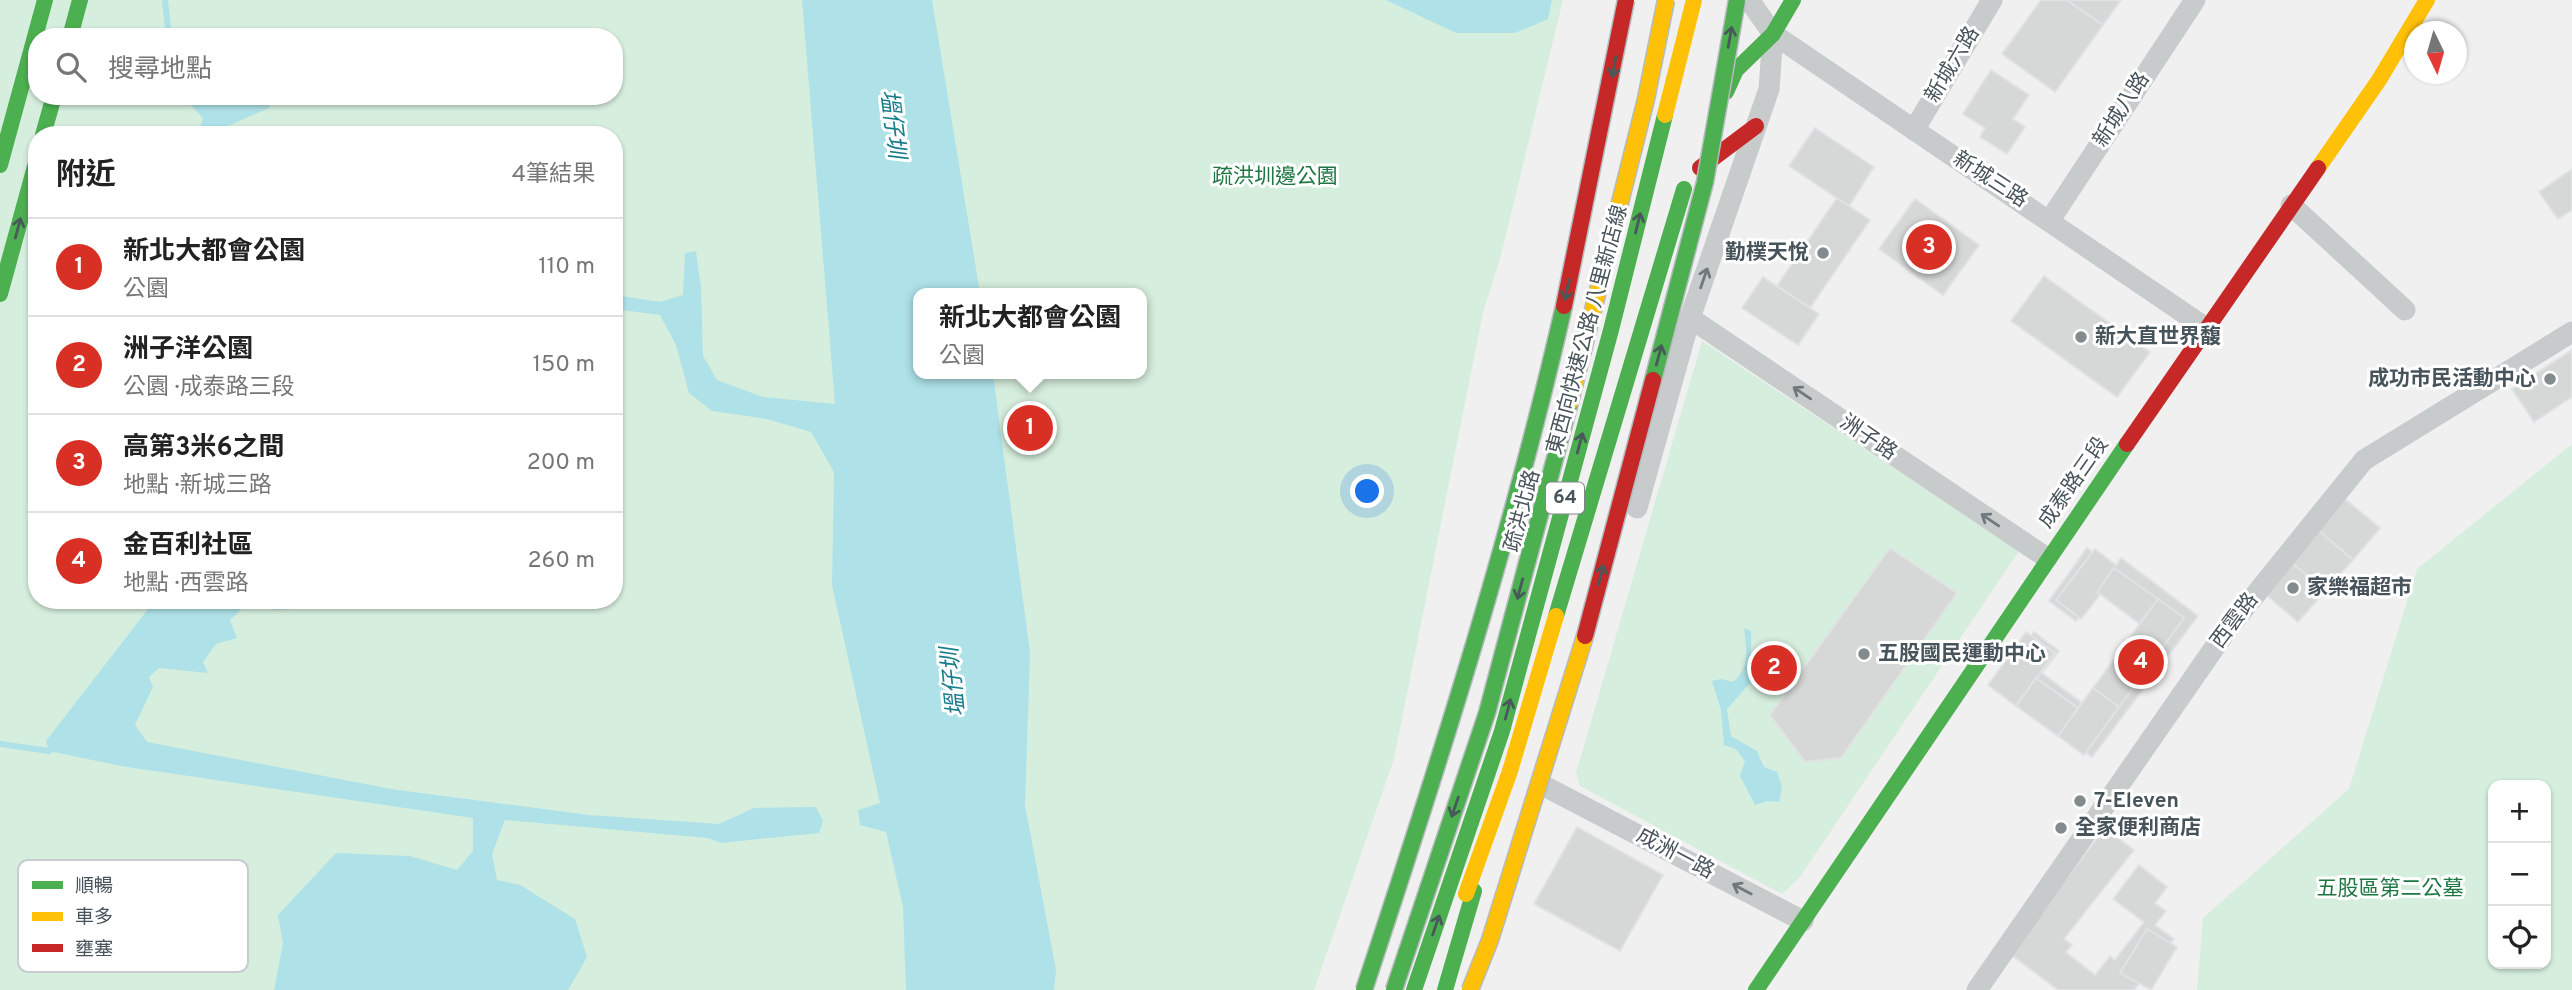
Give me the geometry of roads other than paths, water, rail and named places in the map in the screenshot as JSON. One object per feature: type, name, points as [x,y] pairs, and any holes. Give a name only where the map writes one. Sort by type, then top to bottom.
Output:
[{"type":"main road","points":[[37,28],[45,0]]},
{"type":"main road","points":[[72,28],[80,0]]},
{"type":"main road","points":[[1364,990],[1468,670],[1518,491],[1553,354],[1610,90],[1626,0]]},
{"type":"main road","name":"東西向快速公路 八里新店線","points":[[1394,990],[1487,713],[1592,319],[1646,99],[1666,0]]},
{"type":"main road","name":"疏洪北路","points":[[1378,990],[1468,697],[1481,665],[1648,53],[1689,0]]},
{"type":"main road","name":"東西向快速公路 八里新店線","points":[[1414,990],[1502,731],[1611,330],[1694,0]]},
{"type":"main road","points":[[1470,990],[1490,940],[1573,681],[1705,182],[1737,0]]},
{"type":"main road","points":[[1445,990],[1688,176],[1735,70],[1773,34],[1793,0]]},
{"type":"main road","name":"成泰路三段","points":[[1756,990],[2047,558],[2379,80],[2427,0]]},
{"type":"main road","points":[[0,165],[28,62]]},
{"type":"main road","points":[[46,126],[51,105]]},
{"type":"main road","points":[[1688,176],[1756,126]]},
{"type":"main road","points":[[0,294],[28,192]]},
{"type":"main road","points":[[1347,990],[1422,768],[1441,734],[1468,697]]},
{"type":"main road","points":[[1433,990],[1510,771]]},
{"type":"street","points":[[1481,990],[1655,453],[1690,318],[1769,89],[1773,34],[1749,0]]},
{"type":"street","name":"新城六路","points":[[1914,130],[1992,0]]},
{"type":"street","name":"新城八路","points":[[2050,220],[2195,0]]},
{"type":"street","name":"新城三路","points":[[1773,34],[2206,328]]},
{"type":"street","points":[[2291,205],[2405,310]]},
{"type":"street","name":"洲子路","points":[[1690,318],[2047,558]]},
{"type":"street","name":"西雲路","points":[[1977,990],[2226,631],[2364,460],[2572,332]]},
{"type":"street","name":"成洲一路","points":[[1548,788],[1803,921]]},
{"type":"water","name":"塭仔圳","points":[[802,0],[932,0],[979,288],[913,288],[913,379],[994,379],[1030,653],[1025,805],[1056,970],[1054,990],[906,990],[903,907],[886,832],[860,825],[858,810],[880,803],[832,585],[834,472],[811,432],[767,419],[712,411],[689,393],[676,345],[660,315],[623,310],[623,296],[660,302],[683,295],[685,253],[696,251],[701,288],[703,356],[717,380],[763,397],[835,404]]},
{"type":"water","points":[[1386,0],[1552,0],[1548,19],[1515,33],[1456,33]]},
{"type":"water","points":[[191,105],[270,105],[269,108],[228,126],[200,126],[203,118]]},
{"type":"water","points":[[148,609],[242,609],[230,620],[237,638],[216,644],[203,662],[208,673],[159,668],[149,677],[153,687],[135,725],[147,742],[391,789],[589,815],[719,824],[754,808],[816,807],[823,821],[819,833],[721,843],[708,838],[505,820],[492,854],[497,880],[520,885],[575,919],[587,957],[568,990],[274,990],[283,943],[278,915],[336,853],[410,856],[457,870],[473,851],[473,818],[121,766],[49,751],[46,741]]},
{"type":"water","points":[[1744,628],[1751,631],[1751,682],[1727,709],[1731,736],[1757,751],[1764,767],[1777,772],[1782,787],[1779,802],[1767,801],[1755,805],[1740,776],[1745,761],[1736,749],[1724,745],[1721,710],[1712,681],[1721,679],[1733,682],[1743,670],[1746,657]]},
{"type":"waterway","points":[[165,0],[168,28]]},
{"type":"waterway","points":[[0,744],[49,751]]},
{"type":"place","name":"高第3米6之間","points":[[1929,247]]},
{"type":"place","name":"勤樸天悅","points":[[1823,253]]},
{"type":"place","name":"新大直世界馥","points":[[2081,337]]},
{"type":"place","name":"成功市民活動中心","points":[[2550,379]]},
{"type":"place","name":"新北大都會公園","points":[[1030,428]]},
{"type":"place","name":"家樂福超市","points":[[2293,588]]},
{"type":"place","name":"五股國民運動中心","points":[[1864,654]]},
{"type":"place","name":"金百利社區","points":[[2141,662]]},
{"type":"place","name":"洲子洋公園","points":[[1774,668]]},
{"type":"place","name":"7-Eleven","points":[[2080,801]]},
{"type":"place","name":"全家便利商店","points":[[2061,828]]},
{"type":"park label","name":"疏洪圳邊公園","points":[[1275,177]]},
{"type":"park label","name":"五股區第二公墓","points":[[2390,889]]}]
